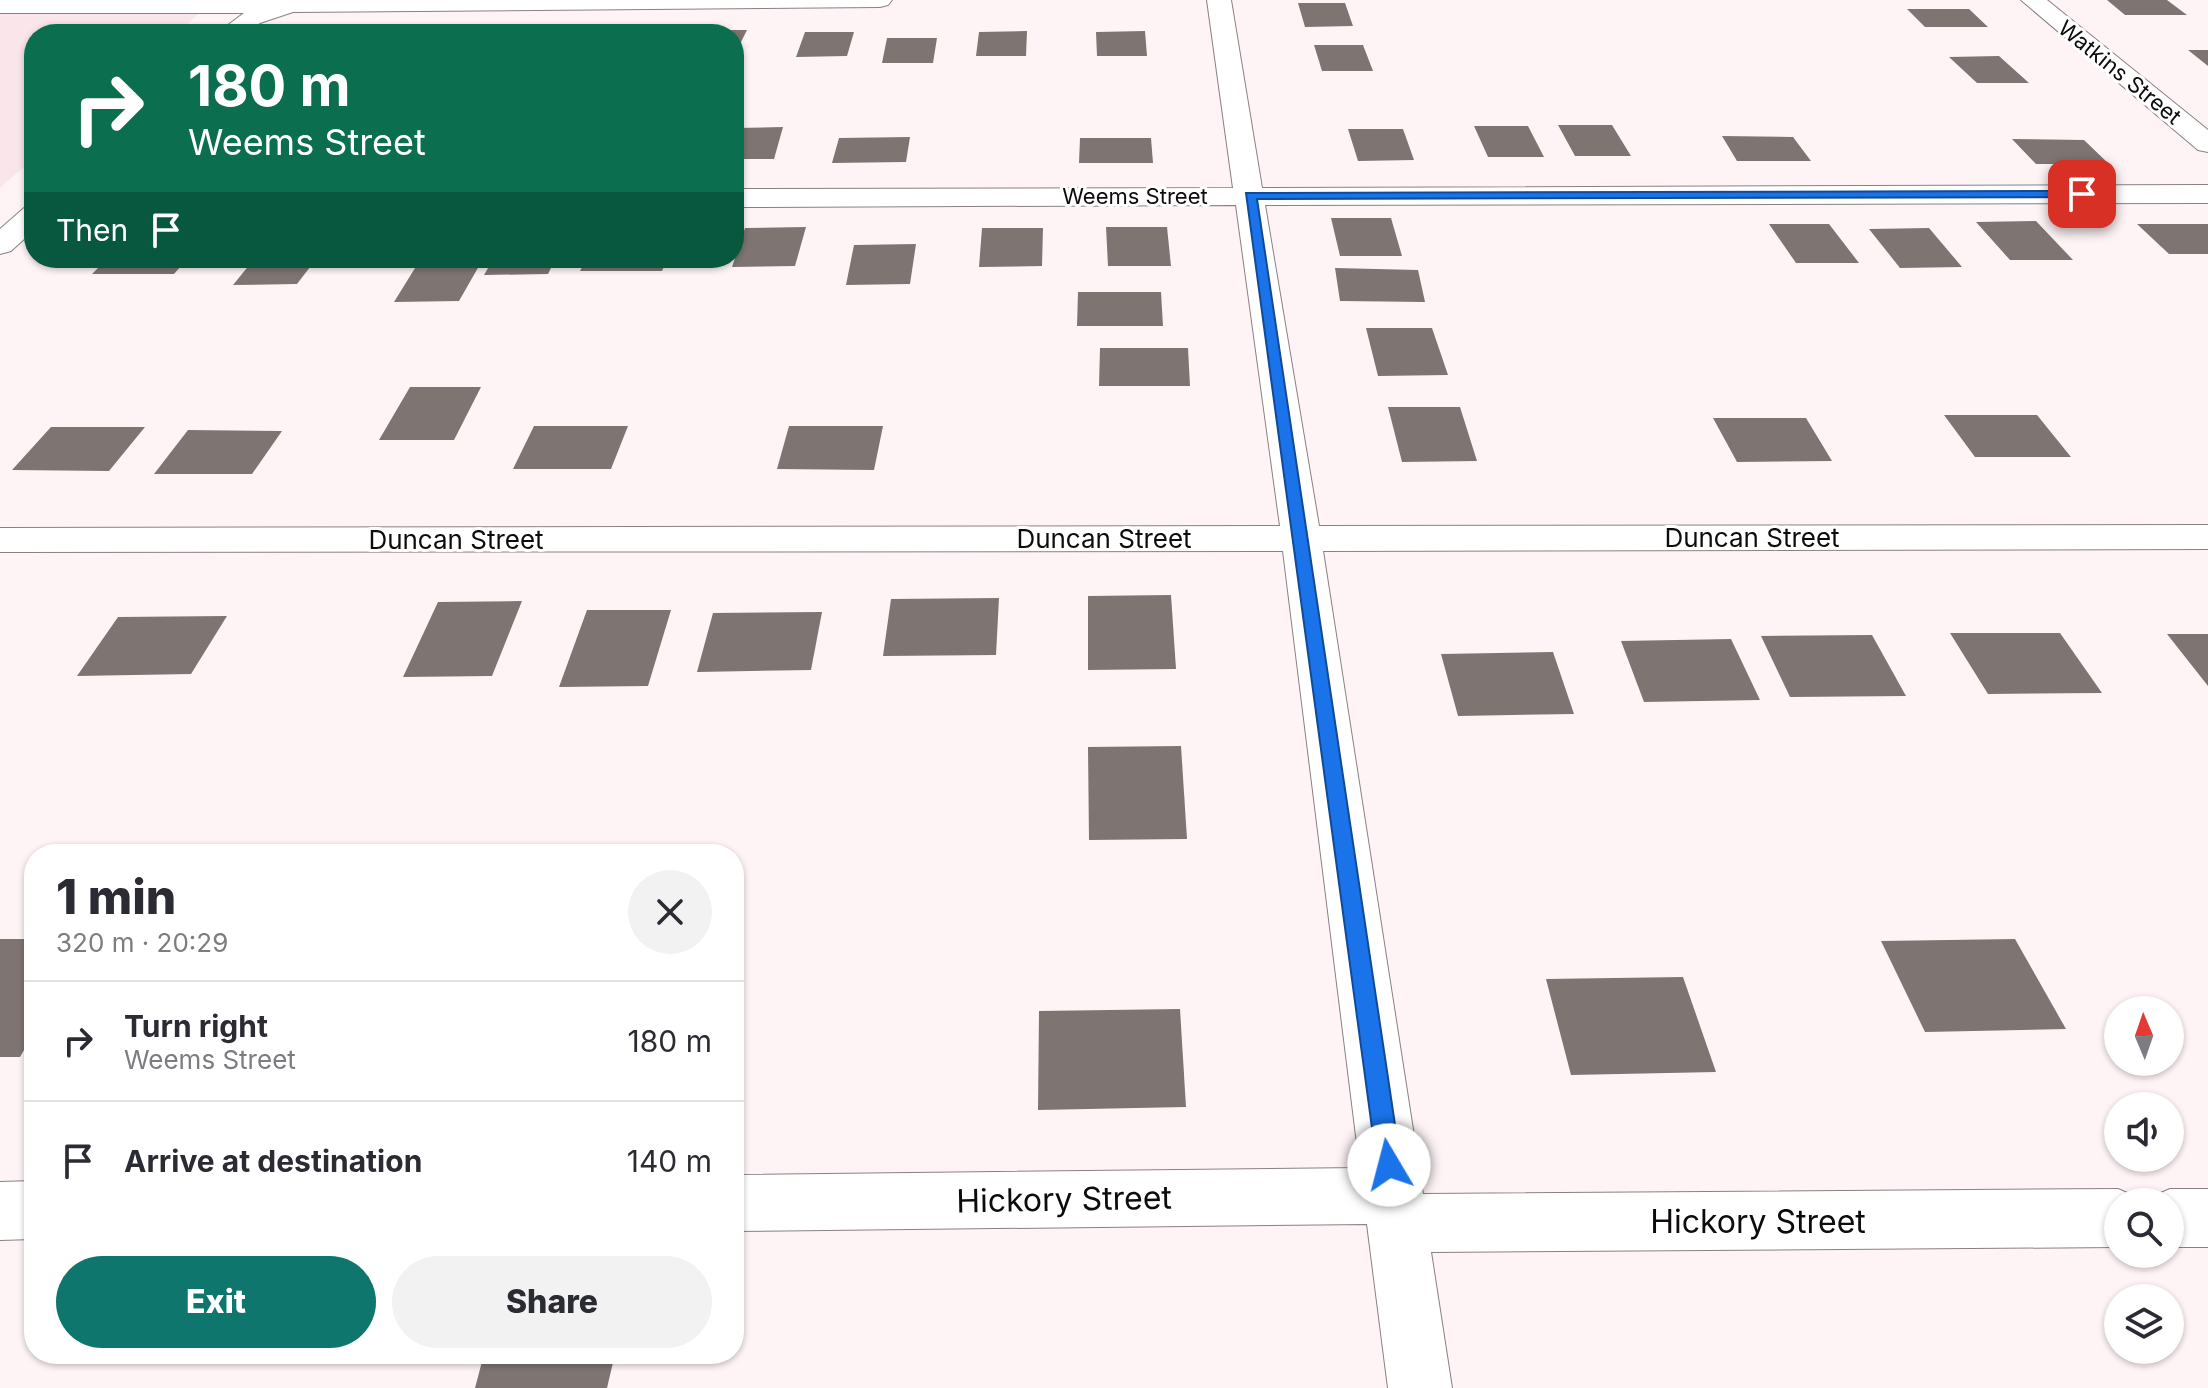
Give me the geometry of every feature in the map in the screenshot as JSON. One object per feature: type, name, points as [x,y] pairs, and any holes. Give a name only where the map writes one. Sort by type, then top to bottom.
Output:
[{"type":"street","points":[[0,6],[281,8],[578,1],[880,0]]},
{"type":"street","points":[[1219,0],[1301,537],[1420,1388]]},
{"type":"street","name":"Watkins Street","points":[[2033,0],[2208,144]]},
{"type":"street","points":[[241,24],[281,8]]},
{"type":"street","name":"Weems Street","points":[[744,198],[2208,194]]},
{"type":"street","points":[[0,245],[24,209]]},
{"type":"street","name":"Duncan Street","points":[[0,540],[2208,537]]},
{"type":"street","name":"Hickory Street","points":[[744,1203],[2104,1218]]},
{"type":"street","points":[[0,1211],[24,1210]]},
{"type":"street","points":[[2184,1218],[2208,1218]]},
{"type":"shaded area","points":[[0,0],[214,0],[187,24],[24,24],[24,167],[0,188]]},
{"type":"building","points":[[2107,0],[2167,0],[2187,15],[2125,15]]},
{"type":"building","points":[[1298,3],[1345,3],[1353,26],[1305,27]]},
{"type":"building","points":[[1907,9],[1969,9],[1988,27],[1925,27]]},
{"type":"building","points":[[1027,31],[1026,56],[976,56],[979,32]]},
{"type":"building","points":[[1145,31],[1147,56],[1097,56],[1096,32]]},
{"type":"building","points":[[805,32],[854,32],[847,56],[796,57]]},
{"type":"building","points":[[887,38],[937,38],[933,63],[882,63]]},
{"type":"building","points":[[1314,45],[1363,45],[1373,71],[1322,71]]},
{"type":"building","points":[[2188,50],[2208,50],[2208,66]]},
{"type":"building","points":[[1999,56],[2029,83],[1977,83],[1949,57]]},
{"type":"building","points":[[1558,125],[1612,125],[1631,156],[1575,156]]},
{"type":"building","points":[[1474,126],[1528,126],[1544,157],[1488,157]]},
{"type":"building","points":[[783,127],[774,159],[744,159],[744,128]]},
{"type":"building","points":[[1348,129],[1403,129],[1414,160],[1358,161]]},
{"type":"building","points":[[1722,136],[1793,137],[1811,161],[1737,161]]},
{"type":"building","points":[[910,137],[906,162],[832,163],[839,138]]},
{"type":"building","points":[[1080,138],[1151,138],[1153,163],[1079,163]]},
{"type":"building","points":[[2012,139],[2084,140],[2109,164],[2036,164]]},
{"type":"building","points":[[1331,218],[1391,218],[1402,256],[1340,256]]},
{"type":"building","points":[[2036,221],[2073,260],[2010,260],[1976,222]]},
{"type":"building","points":[[1769,224],[1829,224],[1859,263],[1796,263]]},
{"type":"building","points":[[2137,224],[2208,224],[2208,254],[2169,254]]},
{"type":"building","points":[[806,227],[795,266],[744,267],[745,228]]},
{"type":"building","points":[[1106,227],[1167,227],[1171,266],[1108,266]]},
{"type":"building","points":[[982,228],[1043,228],[1042,266],[979,267]]},
{"type":"building","points":[[1929,228],[1962,267],[1900,268],[1869,229]]},
{"type":"building","points":[[916,244],[910,284],[846,285],[854,245]]},
{"type":"building","points":[[98,268],[179,268],[174,274],[92,274]]},
{"type":"building","points":[[247,268],[309,268],[297,284],[233,285]]},
{"type":"building","points":[[415,268],[478,268],[459,301],[394,302]]},
{"type":"building","points":[[488,268],[551,268],[548,274],[484,275]]},
{"type":"building","points":[[582,268],[663,268],[662,271],[580,271]]},
{"type":"building","points":[[1335,268],[1418,270],[1425,302],[1340,301]]},
{"type":"building","points":[[1078,292],[1161,292],[1163,326],[1077,326]]},
{"type":"building","points":[[1366,328],[1432,328],[1448,375],[1378,376]]},
{"type":"building","points":[[1100,348],[1188,348],[1190,386],[1099,386]]},
{"type":"building","points":[[410,387],[481,387],[454,440],[379,440]]},
{"type":"building","points":[[1388,407],[1460,407],[1477,461],[1402,462]]},
{"type":"building","points":[[1944,415],[2037,415],[2071,457],[1975,457]]},
{"type":"building","points":[[1713,418],[1806,418],[1832,461],[1737,462]]},
{"type":"building","points":[[534,426],[628,426],[611,469],[513,469]]},
{"type":"building","points":[[789,426],[883,426],[874,470],[777,469]]},
{"type":"building","points":[[51,427],[145,427],[109,471],[12,470]]},
{"type":"building","points":[[188,430],[282,431],[252,474],[154,474]]},
{"type":"building","points":[[1171,595],[1176,669],[1088,670],[1088,596]]},
{"type":"building","points":[[999,598],[996,655],[883,656],[891,599]]},
{"type":"building","points":[[522,601],[492,676],[403,677],[438,602]]},
{"type":"building","points":[[587,610],[671,610],[648,686],[559,687]]},
{"type":"building","points":[[822,612],[811,670],[697,672],[713,613]]},
{"type":"building","points":[[227,616],[191,674],[77,676],[118,617]]},
{"type":"building","points":[[1950,633],[2060,633],[2102,693],[1988,694]]},
{"type":"building","points":[[2167,634],[2208,634],[2208,686]]},
{"type":"building","points":[[1872,635],[1906,696],[1790,697],[1761,636]]},
{"type":"building","points":[[1731,639],[1760,700],[1644,702],[1621,641]]},
{"type":"building","points":[[1553,652],[1574,714],[1458,716],[1441,654]]},
{"type":"building","points":[[1181,746],[1187,839],[1089,840],[1088,747]]},
{"type":"building","points":[[0,939],[24,939],[24,1050],[20,1057],[0,1057]]},
{"type":"building","points":[[2015,939],[2066,1029],[1925,1032],[1881,941]]},
{"type":"building","points":[[1683,977],[1716,1072],[1571,1075],[1546,979]]},
{"type":"building","points":[[1180,1009],[1186,1107],[1038,1110],[1039,1011]]},
{"type":"building","points":[[481,1364],[613,1364],[607,1388],[475,1388]]},
{"type":"route","points":[[1389,1165],[1250,195],[2082,194]]}]
